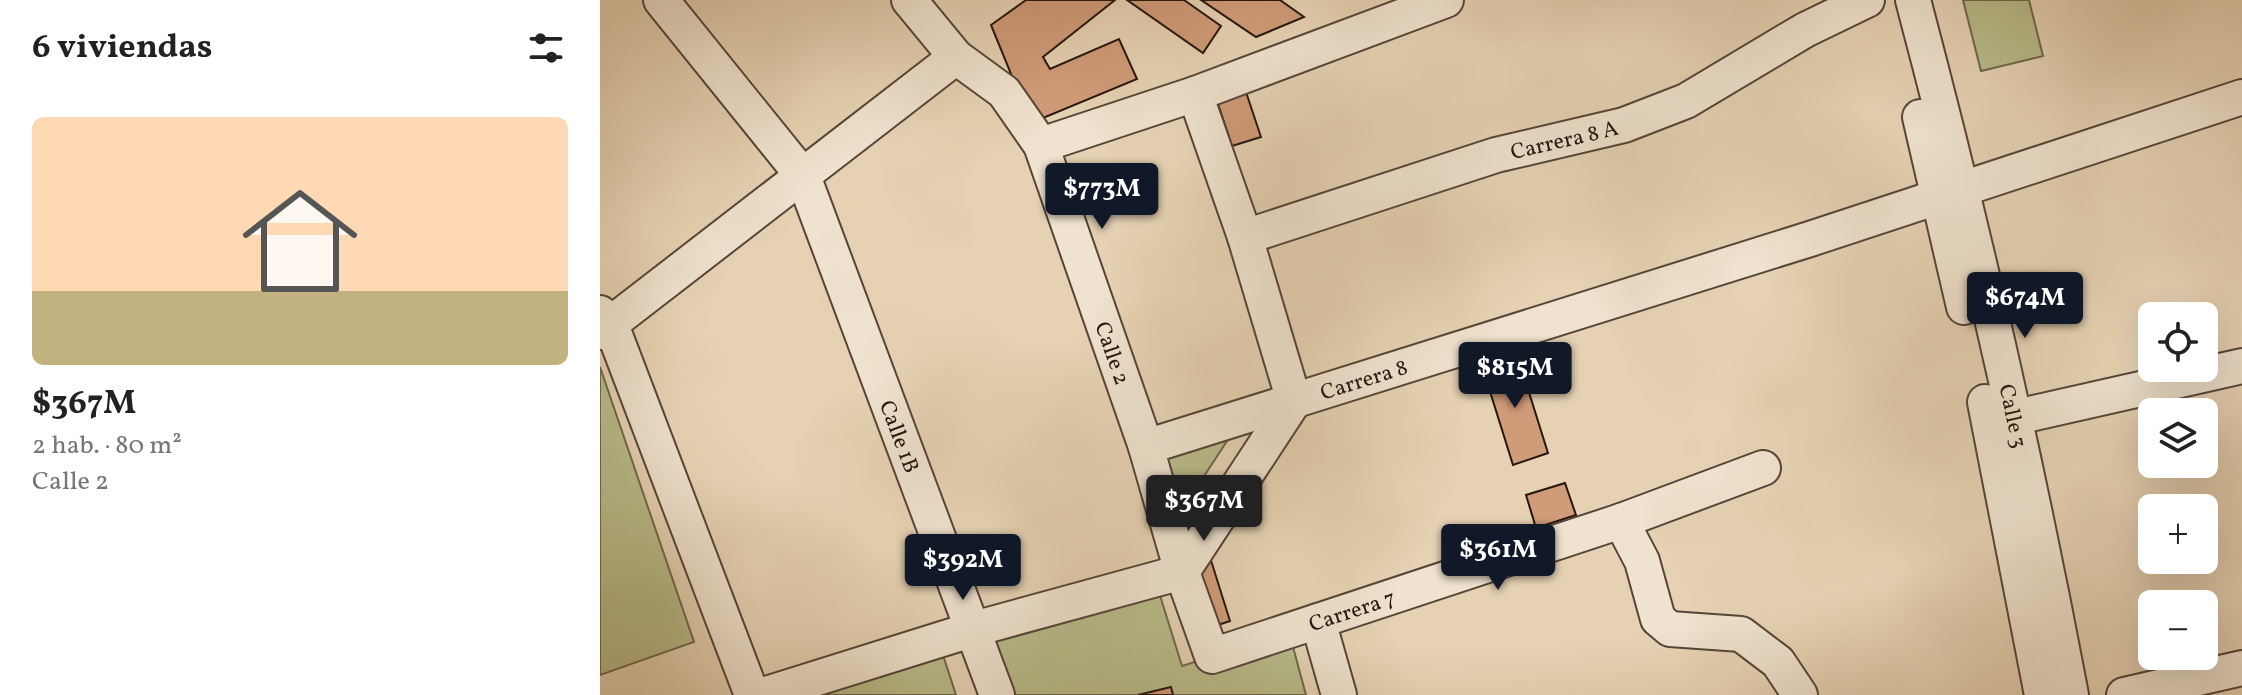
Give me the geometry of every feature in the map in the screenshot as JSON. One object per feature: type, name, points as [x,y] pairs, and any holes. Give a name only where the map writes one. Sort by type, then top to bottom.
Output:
[{"type":"street","name":"Calle 1B","points":[[661,0],[803,176],[997,695]]},
{"type":"street","name":"Calle 2","points":[[909,0],[966,64],[1004,92],[1041,145],[1146,447],[1182,572],[1212,656]]},
{"type":"street","points":[[1041,145],[1195,94],[1446,0]]},
{"type":"street","name":"Carrera 8 A","points":[[1245,237],[1496,155],[1624,125],[1686,101],[1805,30],[1867,0]]},
{"type":"street","name":"Calle 3","points":[[1892,0],[1952,193],[2012,418],[2039,529],[2071,695]]},
{"type":"street","name":"Calle 3","points":[[1913,0],[1952,193],[1990,422],[2042,695]]},
{"type":"street","points":[[752,695],[603,322],[803,176],[966,64]]},
{"type":"street","points":[[763,695],[974,629],[1182,572],[1294,401],[1245,237],[1195,94]]},
{"type":"street","name":"Carrera 8","points":[[1146,447],[1810,239],[2242,97]]},
{"type":"street","points":[[2012,418],[2242,366]]},
{"type":"street","name":"Carrera 7","points":[[1212,656],[1621,521],[1763,468]]},
{"type":"street","points":[[1621,521],[1642,561],[1658,619],[1670,629],[1741,634],[1778,662],[1800,695]]},
{"type":"street","points":[[1318,621],[1339,695]]},
{"type":"street","points":[[2124,695],[2242,668]]},
{"type":"green space","points":[[1963,0],[2029,0],[2043,56],[1981,71]]},
{"type":"green space","points":[[600,367],[694,642],[600,675]]},
{"type":"green space","points":[[1246,412],[1161,542],[1134,458]]},
{"type":"green space","points":[[1153,573],[1182,666],[1289,632],[1306,695],[978,695],[959,640]]},
{"type":"green space","points":[[942,652],[956,695],[810,695]]},
{"type":"building","points":[[1026,0],[1115,0],[1043,57],[1050,69],[1119,39],[1137,79],[1031,123],[991,25]]},
{"type":"building","points":[[1127,0],[1184,0],[1221,26],[1203,53]]},
{"type":"building","points":[[1201,0],[1280,0],[1304,17],[1256,37]]},
{"type":"building","points":[[1245,89],[1261,137],[1232,146],[1216,98]]},
{"type":"building","points":[[1517,354],[1548,453],[1513,465],[1482,366]]},
{"type":"building","points":[[1565,483],[1576,515],[1536,528],[1526,495]]},
{"type":"building","points":[[1209,554],[1230,621],[1193,633],[1171,566]]},
{"type":"building","points":[[1171,687],[1173,695],[1138,695]]}]
